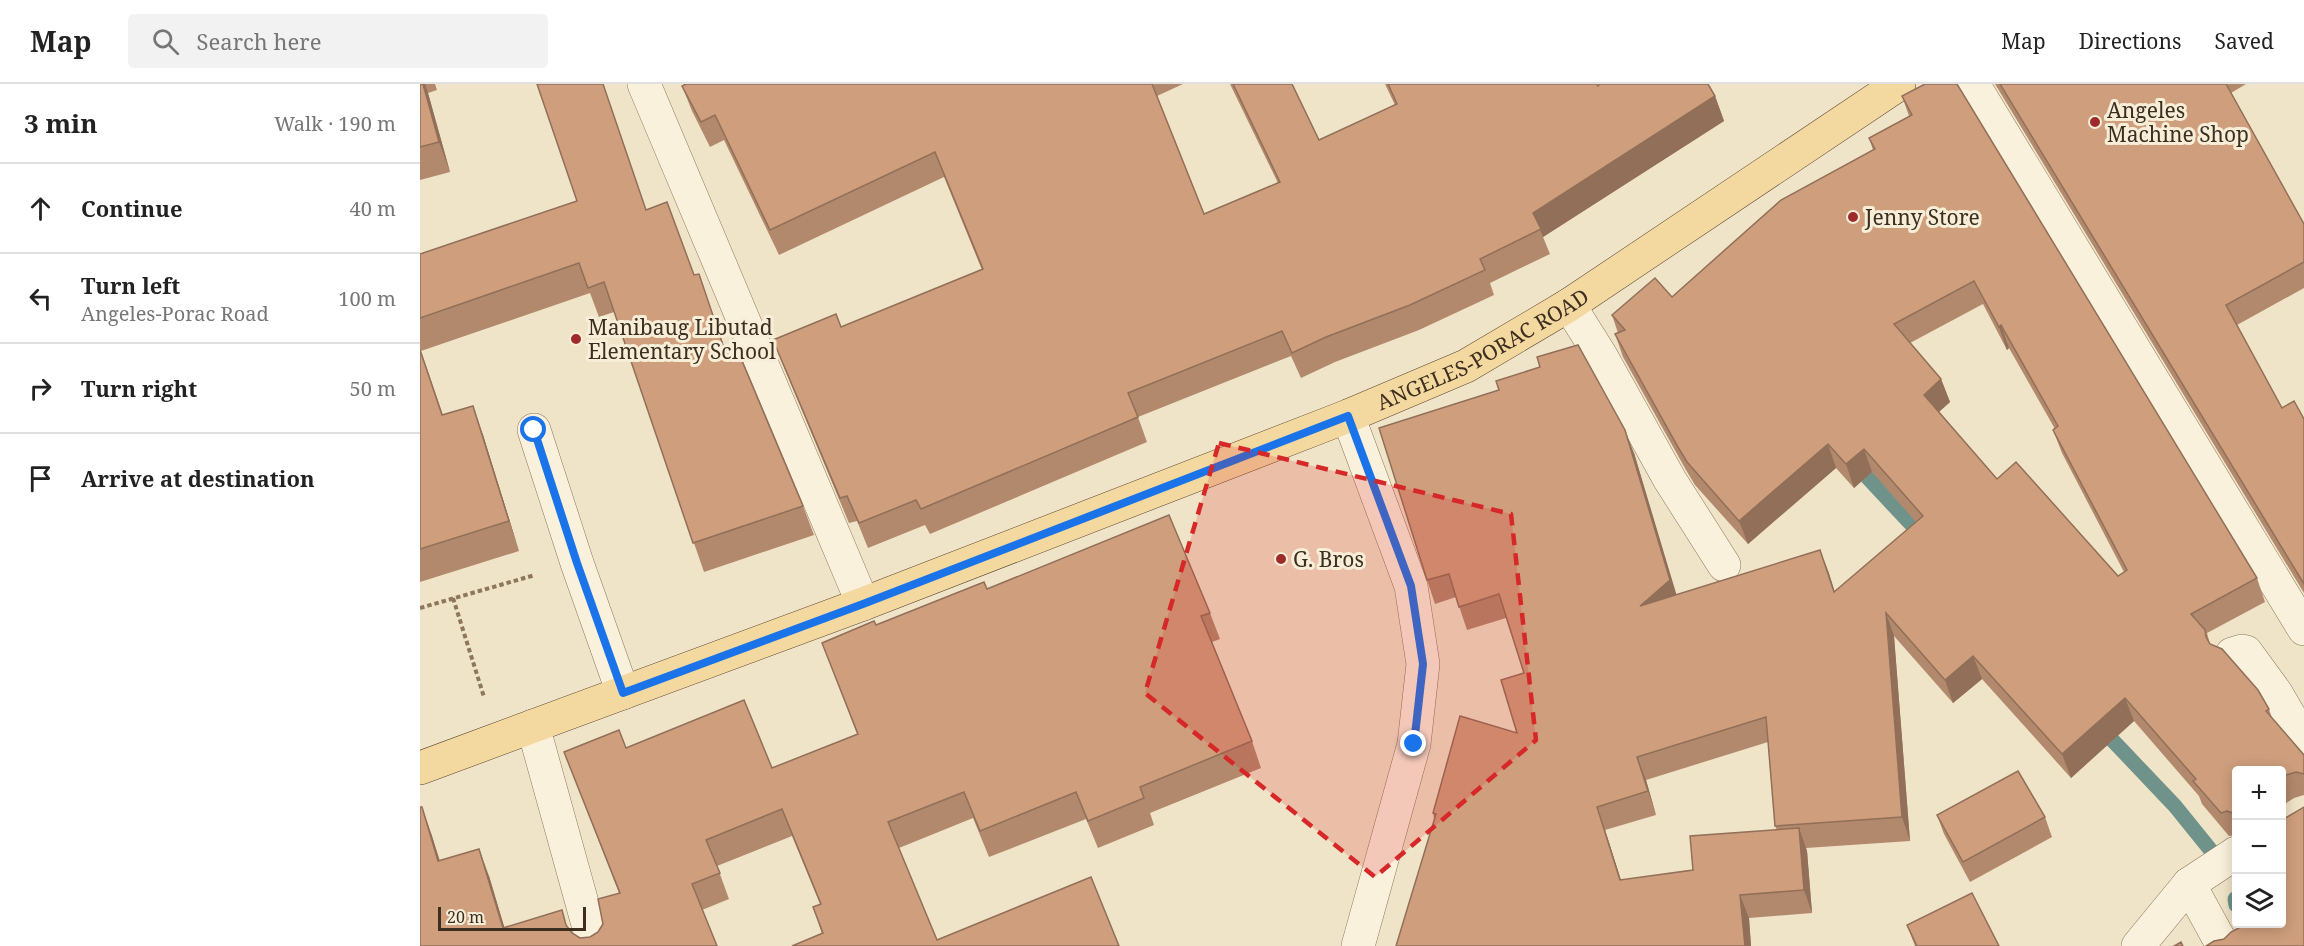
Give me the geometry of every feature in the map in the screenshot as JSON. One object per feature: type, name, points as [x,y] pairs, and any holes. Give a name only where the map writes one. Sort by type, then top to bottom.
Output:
[{"type":"main road","name":"ANGELES-PORAC ROAD","points":[[420,768],[863,604],[1348,416],[1466,366],[1569,305],[1899,84]]},
{"type":"street","points":[[644,84],[863,604]]},
{"type":"street","points":[[1973,84],[2304,629]]},
{"type":"street","points":[[1569,305],[1596,348],[1670,480],[1724,565]]},
{"type":"street","points":[[1348,416],[1411,586],[1423,664],[1414,744],[1358,946]]},
{"type":"street","points":[[534,430],[577,563],[623,693]]},
{"type":"street","points":[[2232,654],[2246,652],[2276,693],[2304,741]]},
{"type":"street","points":[[533,726],[594,946]]},
{"type":"street","points":[[2138,946],[2189,884],[2232,856]]},
{"type":"street","points":[[2189,884],[2223,946]]},
{"type":"path","points":[[420,608],[577,563]]},
{"type":"path","points":[[453,598],[487,706]]},
{"type":"highlighted area","points":[[1219,443],[1511,514],[1536,740],[1375,877],[1145,693]]},
{"type":"building","points":[[420,84],[423,84],[439,142],[420,147]]},
{"type":"building","points":[[537,84],[603,84],[646,210],[667,202],[694,275],[699,274],[726,354],[737,349],[803,506],[693,543],[604,282],[588,288],[579,263],[420,318],[420,254],[577,201]]},
{"type":"building","points":[[686,84],[1152,84],[1204,214],[1280,182],[1233,84],[1292,84],[1319,140],[1397,104],[1388,84],[1597,84],[1598,86],[1600,84],[1708,84],[1715,96],[1533,213],[1541,229],[1480,259],[1485,270],[1410,305],[1326,337],[1292,353],[1282,331],[1128,393],[1138,417],[921,509],[916,500],[859,523],[847,496],[840,498],[773,340],[836,314],[841,327],[983,269],[935,152],[770,230],[715,115],[701,122],[682,86]]},
{"type":"building","points":[[1925,84],[1957,84],[2257,578],[2191,614],[2205,630],[2210,644],[2222,649],[2258,690],[2269,709],[2266,711],[2304,755],[2304,774],[2296,772],[2286,775],[2286,766],[2232,766],[2232,813],[2227,811],[2221,813],[2193,781],[2196,779],[2125,698],[2062,754],[1973,656],[1945,680],[1886,613],[1902,817],[1775,826],[1766,717],[1637,757],[1648,791],[1597,807],[1620,880],[1693,870],[1690,836],[1799,828],[1804,890],[1740,895],[1745,946],[1396,946],[1436,814],[1433,813],[1460,716],[1517,733],[1501,680],[1524,673],[1499,594],[1459,607],[1449,574],[1427,580],[1379,428],[1499,390],[1496,381],[1540,367],[1537,357],[1578,345],[1625,430],[1670,580],[1640,606],[1820,550],[1834,592],[1923,516],[1864,449],[1846,464],[1828,444],[1739,521],[1687,462],[1615,334],[1625,330],[1612,315],[1655,278],[1672,297],[1781,200],[1875,149],[1869,138],[1912,115],[1902,96]],"holes":[[[1974,281],[1999,327],[2001,325],[2058,426],[2053,430],[2127,570],[2118,576],[2016,462],[1997,479],[1924,395],[1941,379],[1894,324]]]},
{"type":"building","points":[[2000,84],[2226,84],[2304,224],[2304,262],[2226,305],[2282,408],[2294,401],[2304,419],[2304,584]]},
{"type":"building","points":[[420,350],[442,415],[473,406],[509,521],[420,549]]},
{"type":"building","points":[[1169,515],[1210,613],[1201,616],[1252,741],[1140,787],[1144,798],[1088,821],[1076,792],[980,831],[964,792],[888,822],[937,940],[1091,877],[1119,946],[792,946],[823,933],[813,907],[821,904],[782,809],[706,840],[720,873],[692,884],[717,946],[420,946],[420,807],[422,807],[438,861],[479,849],[503,928],[562,910],[566,925],[572,933],[580,938],[590,937],[598,932],[603,924],[598,899],[620,893],[564,752],[619,730],[626,748],[744,700],[772,768],[858,734],[822,643],[874,621],[876,625],[984,582],[987,589]]},
{"type":"building","points":[[2018,771],[2045,817],[1963,862],[1937,815]]},
{"type":"building","points":[[2304,807],[2304,946],[2206,946],[2224,939],[2238,928],[2286,928],[2286,818]]},
{"type":"building","points":[[1972,893],[1999,946],[1917,946],[1907,925]]},
{"type":"waterway","points":[[1853,462],[1925,539]]},
{"type":"waterway","points":[[2099,726],[2175,806],[2213,853]]},
{"type":"place","name":"Angeles Machine Shop","points":[[2095,122]]},
{"type":"place","name":"Jenny Store","points":[[1853,217]]},
{"type":"place","name":"Manibaug Libutad Elementary School","points":[[576,339]]},
{"type":"place","name":"G. Bros","points":[[1281,559]]},
{"type":"route","points":[[534,430],[577,563],[623,693],[863,604],[1348,416],[1411,586],[1423,664],[1414,744]]}]
